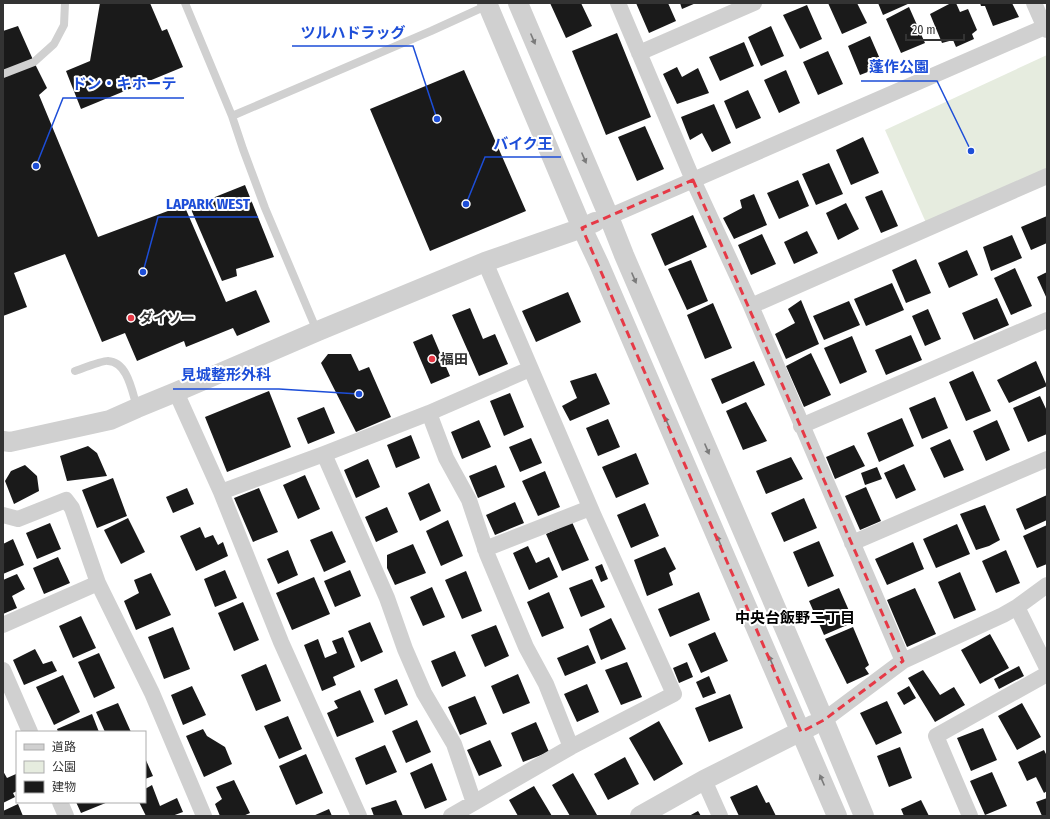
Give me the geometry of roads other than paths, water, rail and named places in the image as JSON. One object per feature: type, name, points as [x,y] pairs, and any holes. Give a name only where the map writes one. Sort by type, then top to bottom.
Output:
[{"type":"street","points":[[518,3],[596,222],[599,264],[837,816]]},
{"type":"street","points":[[618,3],[693,180],[750,306],[903,661]]},
{"type":"street","points":[[639,53],[754,3]]},
{"type":"street","points":[[5,445],[110,420],[485,262],[596,222],[1046,28],[1034,3]]},
{"type":"street","points":[[488,4],[596,222],[627,262],[864,816]]},
{"type":"street","points":[[750,306],[1047,176]]},
{"type":"street","points":[[451,816],[571,747],[674,694],[590,508],[485,262]]},
{"type":"street","points":[[802,426],[1047,320]]},
{"type":"street","points":[[220,492],[324,454],[429,413],[530,369]]},
{"type":"street","points":[[176,392],[220,492],[281,642],[359,816]]},
{"type":"street","points":[[429,413],[446,458],[469,500],[485,549],[526,647],[546,684],[571,747]]},
{"type":"street","points":[[324,454],[387,598],[405,649],[424,693],[454,744],[474,803]]},
{"type":"street","points":[[852,543],[1047,460]]},
{"type":"street","points":[[3,515],[18,519],[66,500],[72,508],[98,583],[152,693],[204,816]]},
{"type":"street","points":[[485,549],[590,508]]},
{"type":"street","points":[[3,625],[98,583]]},
{"type":"street","points":[[640,816],[704,780],[824,720],[903,661],[1018,607],[1047,584]]},
{"type":"street","points":[[1018,607],[1047,668]]},
{"type":"street","points":[[3,670],[30,731]]},
{"type":"street","points":[[970,816],[936,736],[1047,674]]},
{"type":"street","points":[[704,780],[720,816]]},
{"type":"street","points":[[60,803],[66,816]]},
{"type":"lane","points":[[3,74],[34,62],[54,44],[64,25],[65,3]]},
{"type":"lane","points":[[185,3],[232,116],[265,208],[318,332]]},
{"type":"lane","points":[[232,116],[431,31],[488,4]]},
{"type":"lane","points":[[75,371],[107,360],[118,364],[128,377],[137,408]]},
{"type":"place","name":"ツルハドラッグ","points":[[437,119]]},
{"type":"place","name":"蓬作公園","points":[[971,151]]},
{"type":"place","name":"ドン・キホーテ","points":[[36,166]]},
{"type":"place","name":"バイク王","points":[[466,204]]},
{"type":"place","name":"LAPARK WEST","points":[[143,272]]},
{"type":"place","name":"ダイソー","points":[[131,318]]},
{"type":"place","name":"福田","points":[[432,359]]},
{"type":"place","name":"見城整形外科","points":[[359,394]]},
{"type":"district","name":"中央台飯野二丁目","points":[[795,618]]}]
